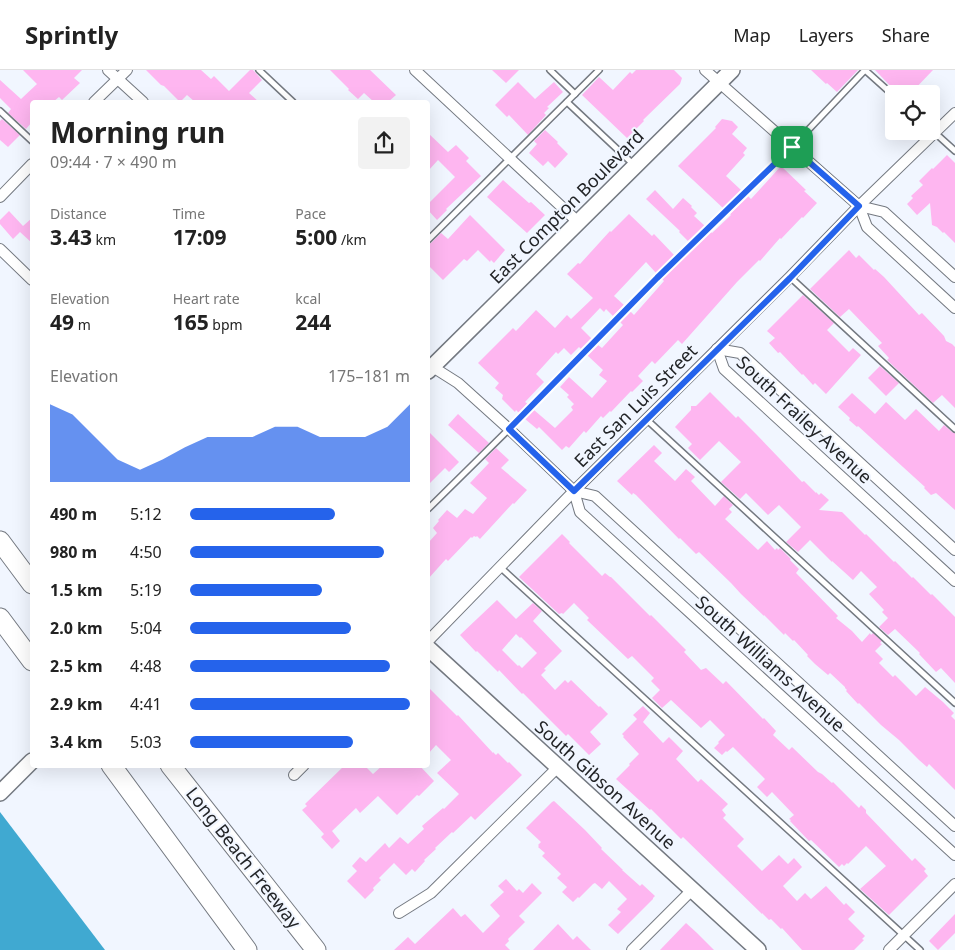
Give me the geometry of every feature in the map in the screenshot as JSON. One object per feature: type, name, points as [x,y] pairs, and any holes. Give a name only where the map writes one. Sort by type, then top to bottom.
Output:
[{"type":"highway","points":[[0,541],[30,581]]},
{"type":"highway","points":[[0,618],[30,658]]},
{"type":"highway","points":[[114,768],[247,950]]},
{"type":"highway","name":"Long Beach Freeway","points":[[172,768],[316,950]]},
{"type":"main road","name":"East Compton Boulevard","points":[[430,366],[732,70]]},
{"type":"main road","name":"South Gibson Avenue","points":[[430,650],[758,950]]},
{"type":"main road","points":[[0,793],[30,764]]},
{"type":"street","points":[[108,70],[141,100]]},
{"type":"street","points":[[96,100],[127,70]]},
{"type":"street","points":[[414,70],[578,222]]},
{"type":"street","points":[[704,70],[720,82],[859,206],[884,212],[955,277]]},
{"type":"street","name":"East San Luis Street","points":[[940,125],[955,113]]},
{"type":"street","name":"East San Luis Street","points":[[430,639],[574,491],[790,278],[924,140]]},
{"type":"street","points":[[0,196],[30,166]]},
{"type":"street","points":[[859,206],[866,227],[955,308]]},
{"type":"street","points":[[0,249],[30,278]]},
{"type":"street","name":"South Frailey Avenue","points":[[717,349],[740,354],[955,550]]},
{"type":"street","name":"South Frailey Avenue","points":[[717,349],[724,369],[955,581]]},
{"type":"street","name":"South Williams Avenue","points":[[430,368],[458,383],[574,491],[595,496],[955,826]]},
{"type":"street","name":"South Williams Avenue","points":[[574,491],[580,512],[955,855]]},
{"type":"street","points":[[399,913],[431,893],[558,767]]},
{"type":"street","points":[[294,775],[301,768]]},
{"type":"street","points":[[889,950],[955,884]]},
{"type":"street","points":[[632,950],[692,890]]},
{"type":"lane","points":[[259,70],[291,100]]},
{"type":"lane","points":[[550,70],[575,94]]},
{"type":"lane","points":[[430,238],[599,70]]},
{"type":"lane","points":[[430,507],[657,278],[792,147],[865,70],[885,88]]},
{"type":"lane","points":[[567,102],[635,166]]},
{"type":"lane","points":[[0,112],[30,139]]},
{"type":"lane","points":[[940,137],[955,151]]},
{"type":"lane","points":[[790,278],[955,429]]},
{"type":"lane","points":[[646,419],[955,703]]},
{"type":"lane","points":[[500,567],[920,950]]},
{"type":"water","points":[[0,812],[105,950],[0,950]]},
{"type":"building","points":[[23,70],[82,70],[74,78],[80,83],[62,100],[59,97],[55,100],[30,100],[30,124],[26,129],[8,113],[11,109],[0,98],[0,80],[21,99],[37,84]]},
{"type":"building","points":[[146,70],[201,70],[211,79],[214,76],[229,91],[250,70],[253,70],[262,80],[249,93],[257,100],[193,100],[187,95],[182,100],[178,100]]},
{"type":"building","points":[[330,70],[370,70],[396,95],[390,100],[372,100],[364,93],[358,99]]},
{"type":"building","points":[[492,70],[519,70],[506,83]]},
{"type":"building","points":[[636,70],[674,70],[682,78],[680,84],[627,138],[582,95],[599,77],[613,90],[630,72],[632,74]]},
{"type":"building","points":[[811,70],[858,70],[837,92]]},
{"type":"building","points":[[875,70],[933,70],[919,85],[889,85]]},
{"type":"building","points":[[518,82],[535,99],[554,82],[563,92],[547,107],[549,108],[544,113],[546,115],[528,135],[509,115],[507,117],[495,105]]},
{"type":"building","points":[[2,119],[20,135],[8,147],[0,140],[0,121]]},
{"type":"building","points":[[722,119],[732,121],[738,127],[732,134],[747,148],[743,153],[745,155],[726,176],[741,190],[723,208],[678,166],[716,128]]},
{"type":"building","points":[[545,130],[568,154],[555,168],[548,161],[543,166],[529,153],[537,144],[534,141]]},
{"type":"building","points":[[430,135],[448,152],[456,145],[469,158],[466,161],[481,176],[437,220],[430,212],[430,202],[455,177],[438,160],[430,169]]},
{"type":"building","points":[[947,155],[955,163],[955,243],[944,232],[932,225],[930,203],[917,215],[907,204],[913,198],[911,196],[923,185],[919,181]]},
{"type":"building","points":[[781,166],[817,203],[737,282],[682,344],[678,340],[655,364],[652,361],[638,376],[643,381],[611,412],[603,418],[601,416],[586,433],[584,431],[569,448],[566,446],[562,450],[539,427],[537,429],[525,419],[534,410],[555,428],[573,410],[571,407],[574,404],[567,397],[569,395],[560,387],[569,377],[592,398],[607,381],[599,375],[603,370],[587,355],[598,345],[602,348],[623,325],[620,322],[630,311],[634,315],[664,281],[662,279],[731,215],[748,196],[751,199]]},
{"type":"building","points":[[503,180],[545,215],[527,233],[487,197]]},
{"type":"building","points":[[655,190],[673,209],[683,198],[697,213],[694,216],[705,226],[688,241],[646,199]]},
{"type":"building","points":[[9,211],[23,226],[30,220],[30,241],[20,232],[13,239],[0,224],[0,220]]},
{"type":"building","points":[[629,214],[652,236],[654,234],[674,255],[656,273],[646,262],[614,296],[624,305],[613,316],[606,309],[604,312],[600,308],[581,328],[592,339],[581,349],[579,347],[571,355],[564,348],[558,354],[556,352],[536,374],[544,382],[525,402],[528,404],[519,413],[516,410],[515,412],[502,399],[503,395],[495,388],[499,383],[478,363],[513,328],[516,331],[536,310],[555,328],[567,315],[571,319],[593,298],[567,274],[578,263],[580,264],[610,231]]},
{"type":"building","points":[[470,215],[505,250],[494,263],[491,260],[490,262],[478,250],[467,261],[464,259],[443,280],[430,267],[430,243],[441,233],[448,239]]},
{"type":"building","points":[[849,250],[856,258],[859,255],[884,277],[919,315],[922,313],[944,336],[946,341],[955,347],[955,408],[942,395],[933,403],[887,360],[889,358],[878,346],[882,343],[849,309],[840,317],[810,289]]},
{"type":"building","points":[[803,295],[834,323],[827,330],[849,352],[853,348],[861,355],[826,394],[815,383],[813,385],[769,343],[775,338],[767,331]]},
{"type":"building","points":[[880,366],[899,383],[886,396],[868,378]]},
{"type":"building","points":[[710,392],[736,418],[738,416],[802,482],[804,481],[816,493],[819,495],[821,493],[829,500],[819,510],[842,512],[955,617],[955,683],[941,668],[936,672],[920,653],[895,629],[888,635],[879,627],[888,618],[882,612],[884,610],[869,594],[877,587],[861,571],[853,580],[810,540],[798,552],[786,542],[801,527],[779,505],[768,515],[746,493],[740,499],[721,482],[741,462],[719,441],[700,460],[688,448],[692,444],[675,427],[691,410],[691,406],[696,406]]},
{"type":"building","points":[[852,393],[875,414],[886,402],[905,420],[916,409],[939,431],[944,425],[955,433],[955,510],[936,493],[931,495],[925,487],[849,420],[850,418],[838,407]]},
{"type":"building","points":[[458,414],[489,443],[479,453],[448,425]]},
{"type":"building","points":[[430,433],[459,462],[449,472],[445,468],[430,483]]},
{"type":"building","points":[[654,445],[662,453],[654,461],[675,481],[686,469],[695,477],[691,481],[715,506],[724,496],[733,505],[729,509],[732,512],[725,519],[758,550],[767,541],[775,550],[780,548],[799,569],[796,573],[838,616],[836,618],[862,642],[870,633],[871,635],[873,633],[882,641],[880,643],[882,644],[875,651],[883,659],[879,663],[893,677],[895,675],[916,696],[925,687],[954,713],[951,716],[955,720],[955,790],[929,764],[927,767],[858,704],[846,691],[845,687],[830,673],[828,675],[815,664],[794,640],[785,633],[784,635],[699,552],[696,554],[636,495],[633,493],[632,495],[617,481]]},
{"type":"building","points":[[496,448],[509,460],[501,468],[527,490],[480,539],[477,536],[471,537],[448,561],[446,559],[430,577],[430,541],[437,533],[433,528],[438,520],[447,510],[457,518],[465,509],[473,514],[487,498],[470,483],[489,463],[485,459]]},
{"type":"building","points":[[562,534],[602,576],[605,573],[611,577],[651,615],[686,650],[684,652],[701,670],[706,668],[723,684],[726,681],[776,731],[773,735],[789,750],[792,747],[818,772],[833,782],[859,808],[861,805],[866,810],[866,813],[912,861],[915,858],[926,869],[924,871],[928,876],[889,915],[860,889],[886,866],[866,846],[848,864],[844,866],[842,864],[839,867],[811,840],[809,841],[790,821],[789,819],[794,815],[772,792],[767,797],[757,787],[765,779],[733,747],[722,755],[714,748],[725,735],[710,720],[701,728],[671,700],[662,708],[652,698],[660,690],[651,681],[654,678],[632,656],[628,659],[587,620],[589,618],[574,603],[563,614],[559,614],[519,577]]},
{"type":"building","points":[[497,600],[516,619],[533,603],[542,611],[533,621],[562,651],[544,669],[546,670],[541,675],[555,690],[565,680],[568,683],[571,680],[608,714],[590,732],[601,744],[589,755],[568,734],[566,736],[499,670],[498,672],[460,635]],"holes":[[[516,634],[537,653],[522,668],[502,650]]]},
{"type":"building","points":[[430,689],[458,715],[493,753],[496,755],[498,753],[522,775],[475,820],[471,816],[452,832],[435,848],[415,872],[412,869],[406,875],[394,863],[379,878],[381,880],[365,899],[347,881],[357,871],[352,866],[360,857],[366,862],[385,843],[389,848],[400,837],[408,844],[424,829],[422,826],[444,809],[459,794],[437,773],[451,760],[436,745],[430,752]]},
{"type":"building","points":[[643,706],[650,713],[643,722],[663,743],[669,737],[683,751],[676,759],[698,782],[701,779],[728,804],[722,810],[726,815],[723,818],[744,839],[737,846],[762,871],[779,855],[788,864],[794,858],[802,867],[783,886],[797,901],[805,893],[811,899],[826,886],[844,905],[846,903],[855,912],[848,919],[865,936],[862,939],[864,940],[854,950],[802,950],[782,928],[762,914],[683,837],[681,839],[651,809],[616,779],[639,754],[622,734],[637,719],[633,715]]},
{"type":"building","points":[[342,768],[367,768],[373,774],[380,768],[422,768],[434,781],[397,815],[378,796],[360,813],[356,808],[332,831],[340,841],[332,849],[321,837],[324,834],[302,810],[307,806],[305,804]]},
{"type":"building","points":[[554,801],[585,830],[622,870],[655,896],[618,934],[608,925],[621,912],[617,909],[627,899],[609,881],[602,889],[595,883],[593,884],[573,902],[562,892],[567,887],[557,878],[561,874],[542,856],[545,853],[538,847],[541,842],[526,828]]},
{"type":"building","points":[[506,879],[517,891],[519,889],[523,893],[532,883],[542,893],[519,916],[525,922],[508,939],[509,941],[505,945],[510,950],[394,950],[408,937],[415,944],[453,908],[461,917],[465,914],[483,933],[500,916],[490,905],[504,892],[498,886]]},
{"type":"building","points":[[955,914],[955,933],[938,950],[929,941]]},
{"type":"building","points":[[686,923],[697,933],[714,950],[660,950]]},
{"type":"building","points":[[558,924],[573,940],[577,936],[591,950],[533,950]]},
{"type":"route","points":[[792,147],[859,206],[790,278],[574,491],[509,429],[657,278],[792,147]]}]
